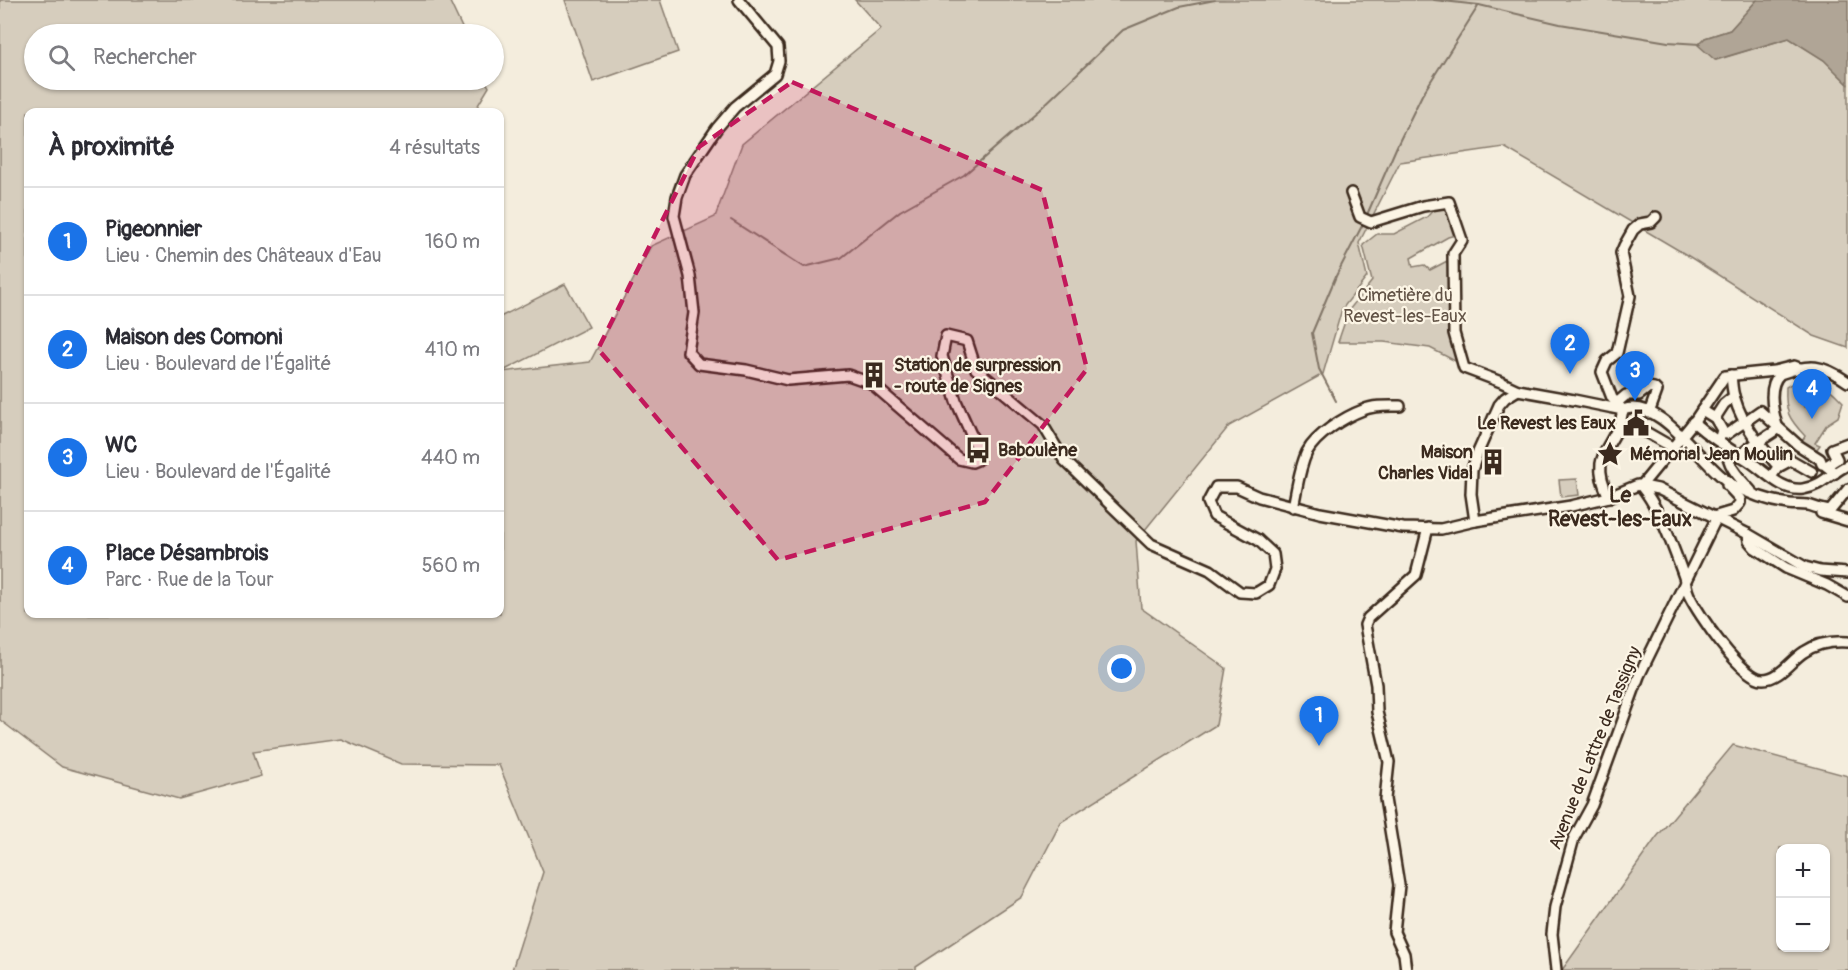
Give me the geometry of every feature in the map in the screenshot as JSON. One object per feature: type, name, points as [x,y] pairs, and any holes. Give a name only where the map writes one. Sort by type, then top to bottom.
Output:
[{"type":"street","points":[[739,0],[778,47],[779,61],[775,75],[735,107],[717,128],[685,175],[677,197],[674,216],[690,276],[694,313],[688,352],[695,361],[788,380],[848,375],[871,383],[959,459],[972,462],[977,460],[978,450],[956,401],[942,356],[946,336],[967,341],[976,369],[1043,425],[1064,459],[1151,544],[1210,570],[1239,592],[1256,592],[1269,585],[1275,569],[1273,554],[1258,540],[1214,516],[1208,502],[1216,488],[1238,487],[1259,497],[1293,507],[1403,528],[1441,529],[1474,521],[1525,514],[1608,497],[1645,481],[1728,375],[1774,371],[1794,366],[1802,369]]},
{"type":"street","points":[[1351,193],[1360,217],[1370,222],[1423,206],[1449,202],[1462,240],[1453,254],[1454,333],[1464,368],[1501,381],[1518,390],[1629,408],[1649,413],[1664,421],[1682,435],[1740,499],[1740,503],[1733,511],[1714,518]]},
{"type":"street","points":[[1621,408],[1612,398],[1602,372],[1607,361],[1617,353],[1630,296],[1621,253],[1633,230],[1640,224],[1651,222],[1656,217]]},
{"type":"street","points":[[1778,429],[1773,405],[1774,386],[1778,375],[1787,371],[1820,366],[1848,382]]},
{"type":"street","points":[[1728,375],[1745,421],[1757,441],[1778,467]]},
{"type":"street","points":[[1608,497],[1599,466],[1619,424],[1621,408],[1619,401],[1626,395],[1639,395],[1649,387],[1654,388],[1657,396],[1649,413]]},
{"type":"street","points":[[1474,521],[1471,480],[1478,452],[1499,405],[1518,390]]},
{"type":"street","points":[[1714,418],[1734,394]]},
{"type":"street","points":[[1293,507],[1301,466],[1314,441],[1326,431],[1363,410],[1382,406],[1400,406]]},
{"type":"street","points":[[1702,410],[1714,418],[1722,428],[1728,458],[1734,470],[1752,493]]},
{"type":"street","points":[[1722,433],[1727,434],[1760,411],[1778,429],[1820,459],[1835,473]]},
{"type":"street","points":[[1693,422],[1724,447],[1770,477],[1796,488],[1809,487],[1823,482],[1848,465]]},
{"type":"street","points":[[1740,456],[1757,441],[1766,438],[1778,429]]},
{"type":"street","points":[[1644,431],[1672,447]]},
{"type":"street","points":[[1809,487],[1812,472],[1837,459],[1832,449],[1848,443]]},
{"type":"street","points":[[1770,477],[1778,467],[1791,460],[1812,472]]},
{"type":"street","points":[[1645,481],[1748,534],[1805,567],[1828,573],[1848,573]]},
{"type":"street","points":[[1645,481],[1685,580],[1688,593],[1725,649],[1753,677],[1760,679],[1774,677],[1812,647],[1824,643],[1848,642]]},
{"type":"street","points":[[1726,481],[1776,501],[1806,505],[1827,511],[1832,510],[1848,489]]},
{"type":"street","points":[[1794,505],[1796,488]]},
{"type":"street","points":[[1806,505],[1820,513],[1848,521]]},
{"type":"street","name":"Avenue de Lattre de Tassigny","points":[[1556,970],[1552,933],[1554,916],[1574,838],[1592,805],[1639,676],[1714,518]]},
{"type":"street","points":[[1406,970],[1404,954],[1394,932],[1399,885],[1385,799],[1389,762],[1377,712],[1376,685],[1365,625],[1368,618],[1416,575],[1428,528]]},
{"type":"street","points":[[1748,534],[1749,541],[1755,548],[1786,568],[1827,585],[1848,597]]},
{"type":"highlighted area","points":[[792,82],[1042,190],[1087,369],[985,502],[778,560],[598,349],[699,147]]},
{"type":"green space","points":[[0,0],[449,0],[460,24],[24,24],[24,90],[487,90],[476,108],[24,108],[24,618],[504,618],[504,372],[590,362],[651,246],[715,217],[742,144],[881,29],[855,0],[1757,0],[1730,30],[1705,38],[1716,60],[1789,38],[1824,60],[1848,84],[1848,348],[1814,336],[1690,257],[1504,147],[1400,162],[1359,243],[1367,277],[1342,309],[1323,374],[1229,426],[1136,541],[1141,608],[1226,668],[1216,725],[1061,822],[1022,897],[916,967],[916,970],[512,970],[543,872],[499,765],[401,764],[341,739],[253,751],[261,776],[179,799],[62,767],[0,720]]},
{"type":"green space","points":[[565,0],[660,0],[678,52],[593,82]]},
{"type":"green space","name":"Cimetière du Revest-les-Eaux","points":[[1446,206],[1459,234],[1448,237],[1411,258],[1413,267],[1424,265],[1430,270],[1449,260],[1459,363],[1430,348],[1384,342],[1338,342],[1349,310],[1372,281],[1363,245],[1377,234],[1394,234],[1427,217],[1435,208]]},
{"type":"green space","points":[[565,284],[589,327],[504,370],[504,315]]},
{"type":"green space","points":[[1791,384],[1799,387],[1800,398],[1805,407],[1810,403],[1805,389],[1817,385],[1826,387],[1843,402],[1838,417],[1827,424],[1815,443],[1820,445],[1814,453],[1800,445],[1805,436],[1789,414],[1786,387]]},
{"type":"green space","points":[[1577,479],[1579,495],[1561,497],[1559,480]]},
{"type":"green space","points":[[1733,745],[1848,776],[1848,970],[1562,970],[1656,838]]},
{"type":"shaded area","points":[[1757,0],[1848,0],[1848,84],[1824,60],[1789,38],[1715,60],[1698,45],[1705,38],[1730,30]]},
{"type":"waterway","points":[[731,220],[804,267],[841,258],[900,211],[964,175],[1039,110],[1123,30],[1179,7],[1215,0]]},
{"type":"waterway","points":[[1434,0],[1479,5],[1560,24],[1668,42],[1700,44]]},
{"type":"waterway","points":[[1366,217],[1422,95],[1479,5]]},
{"type":"waterway","points":[[1336,401],[1319,369],[1312,333],[1336,276],[1364,222]]},
{"type":"place","name":"Maison des Comoni","points":[[1570,374]]},
{"type":"place","name":"Station de surpression - route de Signes","points":[[874,375]]},
{"type":"place","name":"WC","points":[[1635,401]]},
{"type":"place","name":"Place Désambrois","points":[[1812,419]]},
{"type":"place","name":"Le Revest les Eaux","points":[[1636,423]]},
{"type":"place","name":"Baboulène","points":[[978,450]]},
{"type":"place","name":"Mémorial Jean Moulin","points":[[1610,454]]},
{"type":"place","name":"Maison Charles Vidal","points":[[1493,462]]},
{"type":"place","name":"Pigeonnier","points":[[1319,746]]},
{"type":"district","name":"Le Revest-les-Eaux","points":[[1620,507]]}]
